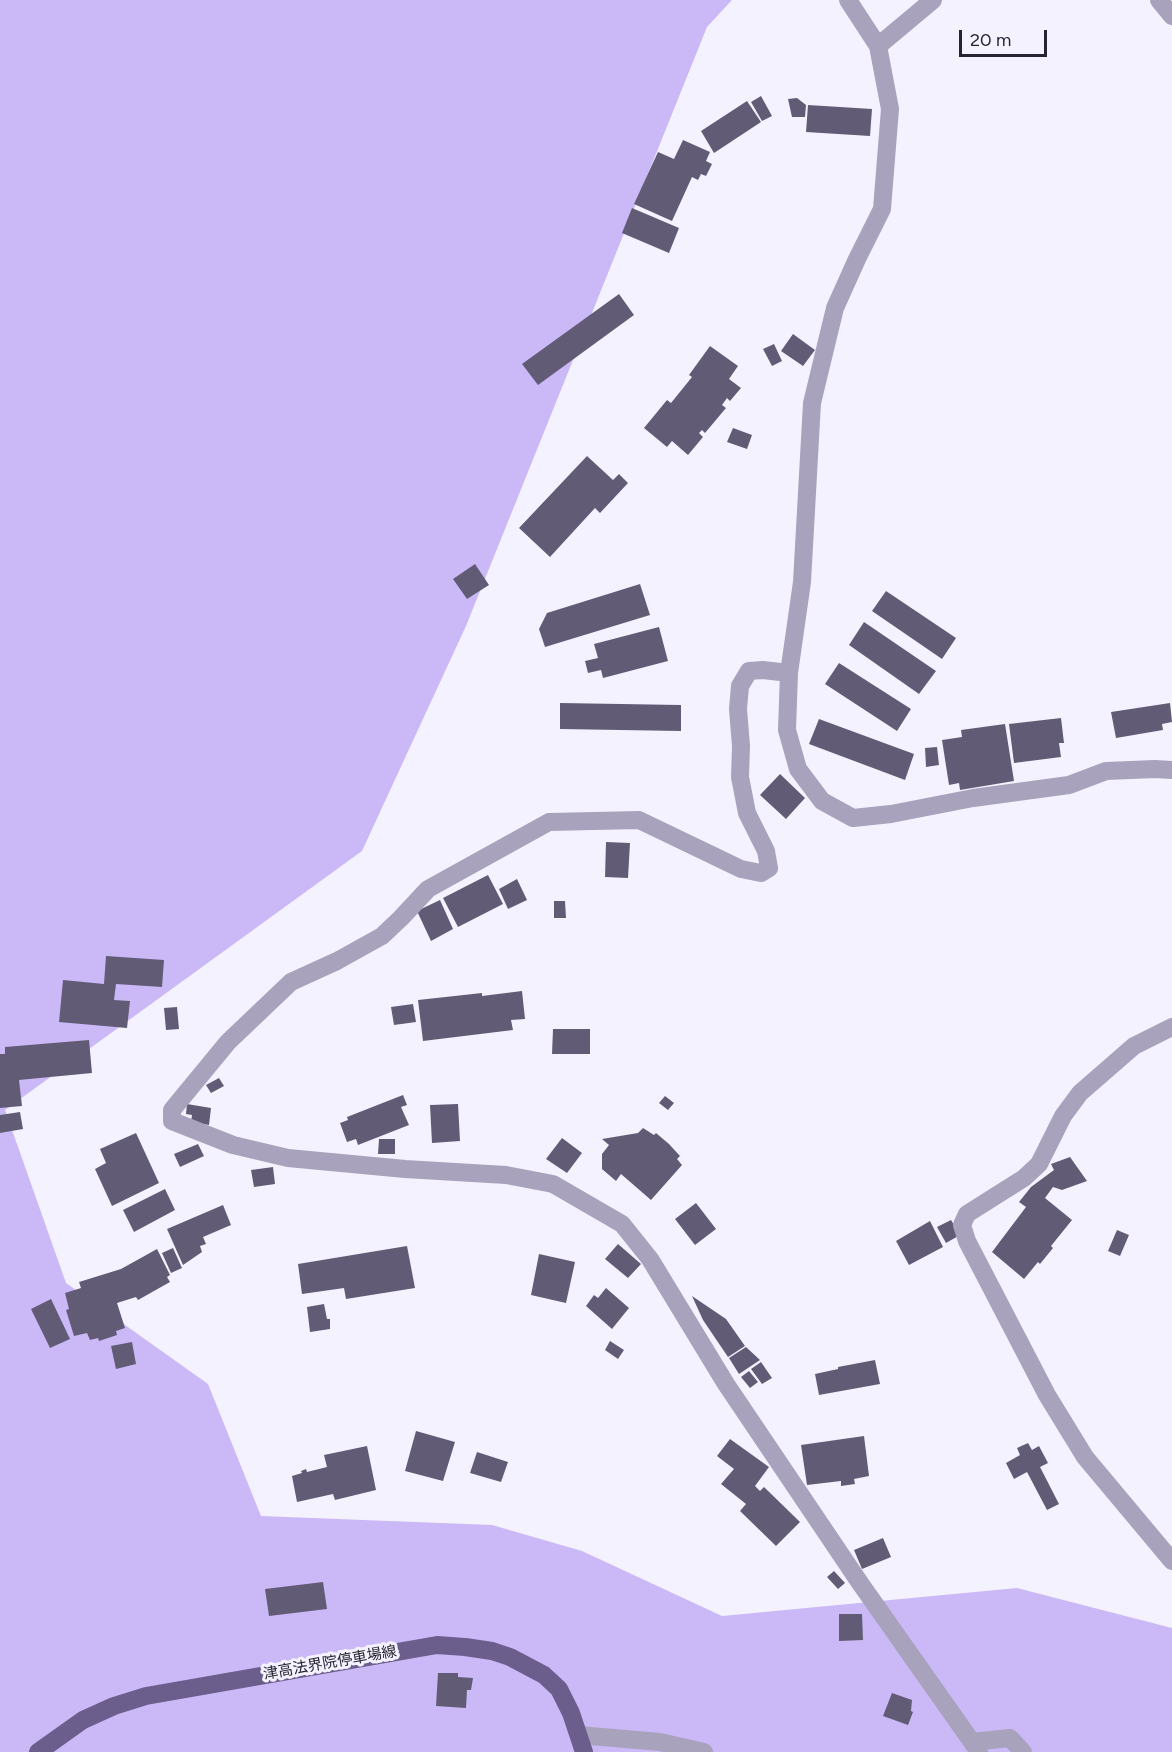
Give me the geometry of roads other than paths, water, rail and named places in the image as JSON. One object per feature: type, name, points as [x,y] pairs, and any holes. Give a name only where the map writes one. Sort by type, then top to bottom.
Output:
[{"type":"main road","name":"津高法界院停車場線","points":[[38,1752],[83,1720],[114,1706],[146,1696],[437,1645],[492,1651],[510,1657],[544,1675],[559,1689],[571,1713],[581,1743]]},
{"type":"street","points":[[848,0],[879,46],[890,109],[882,209],[835,308],[812,403],[802,582],[789,673],[787,730],[798,770],[822,801],[853,818],[1069,785],[1106,771],[1172,770]]},
{"type":"street","points":[[879,46],[933,0]]},
{"type":"street","points":[[1159,0],[1172,16]]},
{"type":"street","points":[[789,673],[749,671],[740,687],[738,709],[741,746],[740,777],[747,813],[766,851],[769,868],[760,873],[741,869],[639,820],[549,822],[428,889],[382,936],[337,961],[291,982],[228,1042],[172,1110],[172,1121],[233,1145],[288,1158],[405,1169],[506,1175],[554,1184],[622,1224],[650,1259],[726,1384],[860,1583],[975,1747],[1010,1738],[1023,1752]]},
{"type":"street","points":[[1172,1027],[1134,1046],[1080,1093],[1063,1116],[1039,1164],[1024,1178],[967,1214],[962,1225],[966,1241],[1047,1395],[1079,1448],[1172,1561]]},
{"type":"street","points":[[581,1743],[660,1742],[704,1752]]}]
